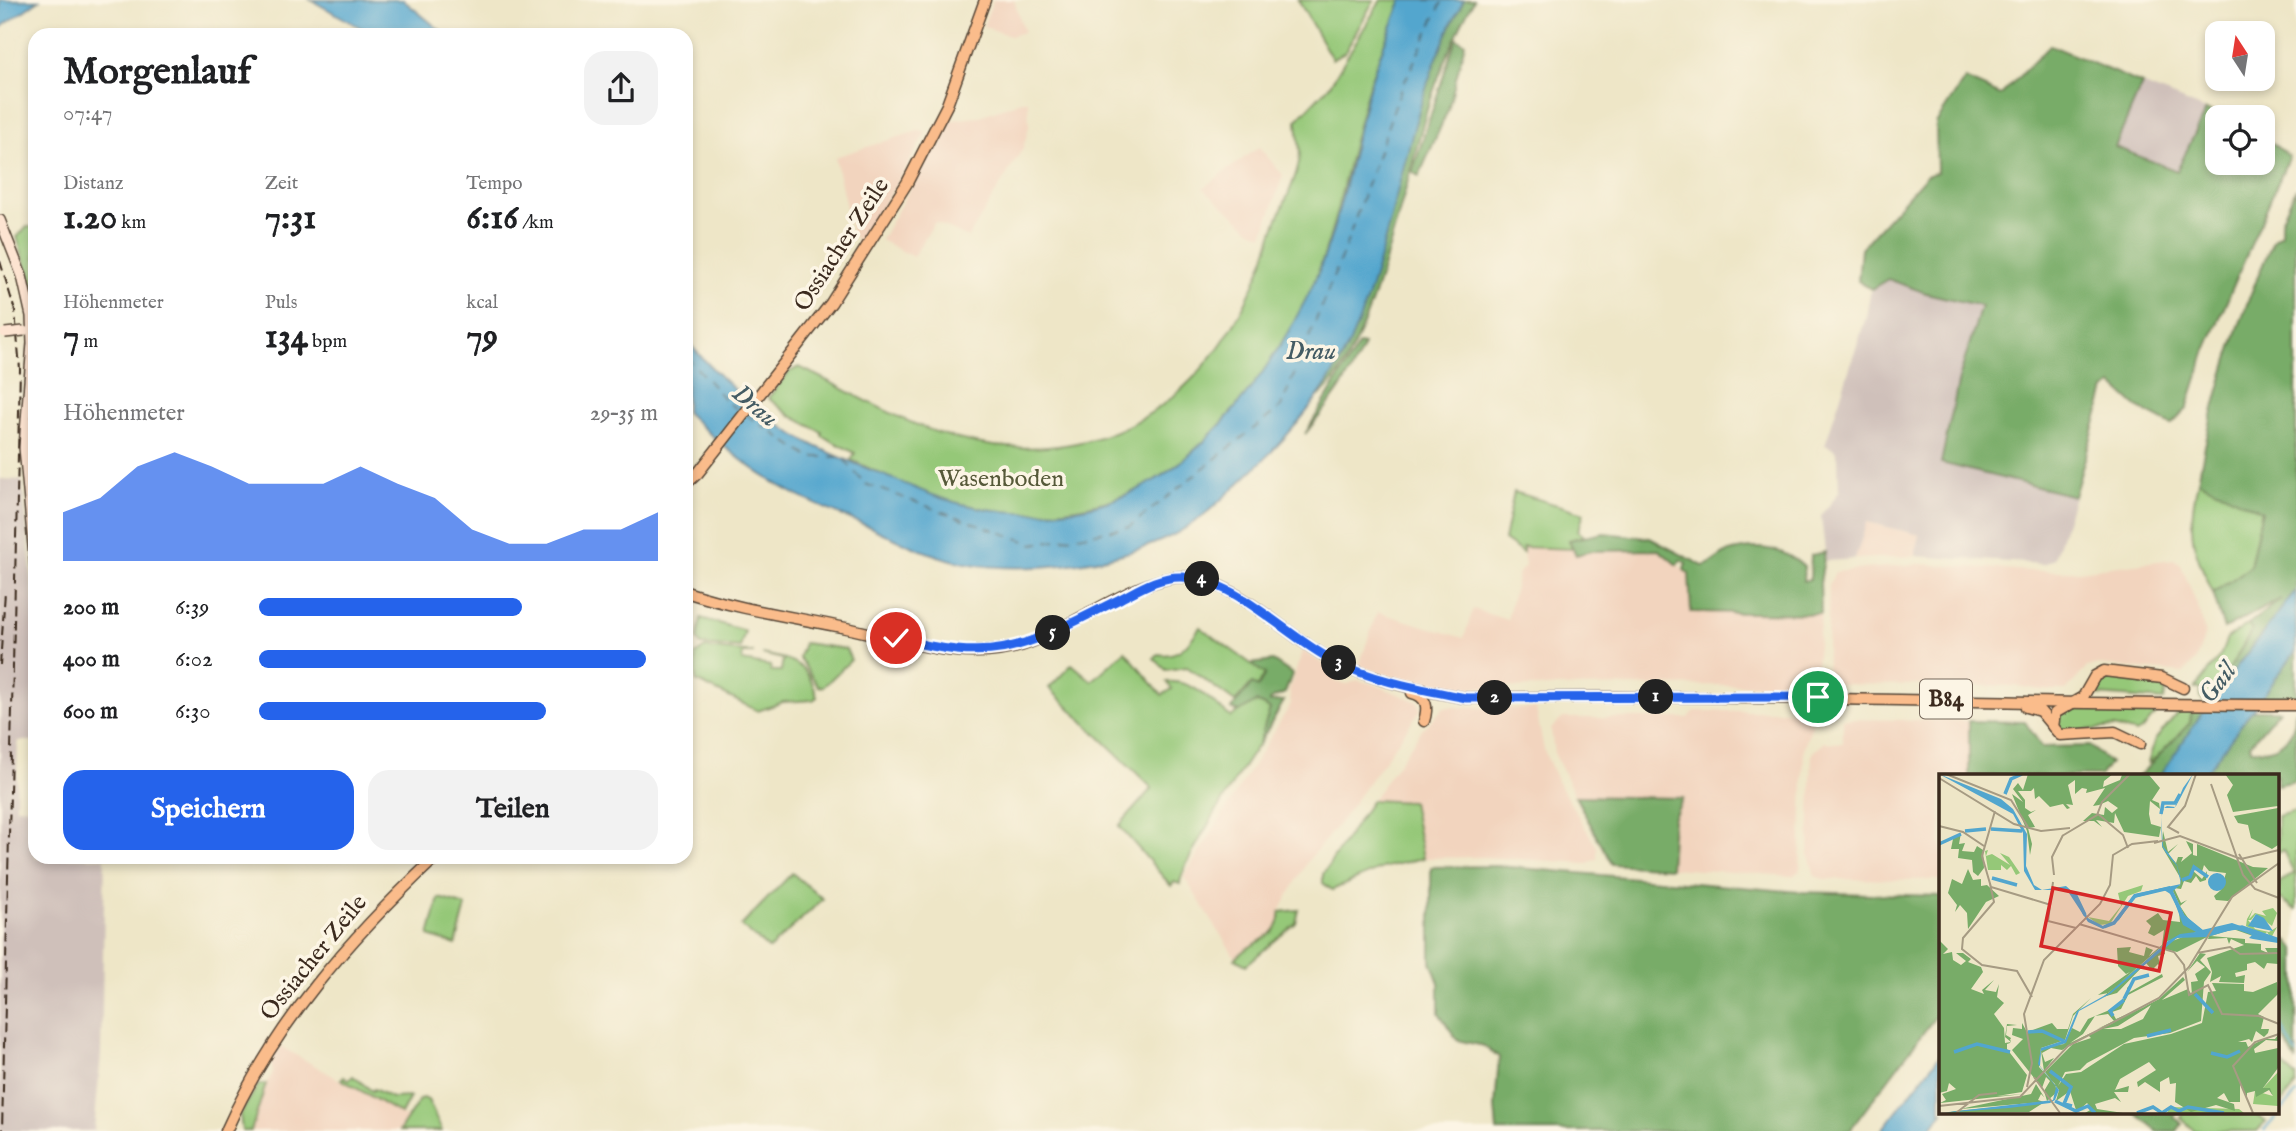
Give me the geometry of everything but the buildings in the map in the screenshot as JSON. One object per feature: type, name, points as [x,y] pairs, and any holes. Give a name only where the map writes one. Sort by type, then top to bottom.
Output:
[{"type":"main road","name":"Ossiacher Zeile","points":[[693,478],[831,303],[928,147],[947,105],[985,0]]},
{"type":"main road","points":[[0,220],[22,276],[28,332],[24,447],[28,491]]},
{"type":"main road","points":[[3,333],[28,332]]},
{"type":"main road","name":"B84","points":[[693,594],[737,606],[939,649],[979,653],[1012,648],[1038,640],[1149,584],[1182,577],[1217,582],[1321,653],[1391,682],[1466,698],[1818,697],[2067,705],[2296,705]]},
{"type":"main road","points":[[2053,727],[2054,715],[2083,697],[2099,673],[2113,671],[2162,678],[2183,688]]},
{"type":"main road","points":[[1391,682],[1394,688],[1420,695],[1428,709],[1424,721]]},
{"type":"main road","points":[[2090,684],[2096,698],[2129,705]]},
{"type":"main road","points":[[2002,702],[2040,711],[2053,727],[2065,736],[2115,732],[2140,744]]},
{"type":"main road","name":"Ossiacher Zeile","points":[[226,1131],[241,1098],[274,1041],[375,914],[429,864]]},
{"type":"main road","points":[[233,1115],[236,1131]]},
{"type":"shaded area","points":[[993,0],[1014,0],[1024,32],[1010,36],[983,26]]},
{"type":"shaded area","points":[[2142,84],[2205,110],[2177,172],[2115,147]]},
{"type":"shaded area","points":[[1028,101],[1029,127],[1023,148],[968,238],[935,222],[913,257],[881,240],[948,121],[980,116]]},
{"type":"shaded area","points":[[921,130],[925,133],[908,165],[859,244],[852,234],[835,157]]},
{"type":"shaded area","points":[[1259,147],[1283,175],[1263,235],[1250,229],[1203,188]]},
{"type":"shaded area","points":[[1888,279],[1926,293],[1981,306],[1959,379],[1941,463],[2074,496],[2054,559],[2044,564],[1915,556],[1920,535],[1867,522],[1855,559],[1826,561],[1821,516],[1839,492],[1838,457],[1834,449],[1825,445],[1866,317],[1871,289]]},
{"type":"shaded area","points":[[0,479],[22,480],[28,542],[28,741],[18,741],[16,807],[28,808],[28,864],[105,864],[101,1054],[94,1131],[0,1131]]},
{"type":"shaded area","points":[[1866,522],[1920,535],[1915,556],[1855,559]]},
{"type":"shaded area","points":[[1522,547],[1572,549],[1577,554],[1591,551],[1659,550],[1689,574],[1691,612],[1821,614],[1814,684],[1451,688],[1395,678],[1359,666],[1377,612],[1464,638],[1473,609],[1507,620],[1518,574],[1525,566]]},
{"type":"shaded area","points":[[2174,559],[2181,565],[2201,615],[2205,636],[2195,661],[2183,673],[2099,665],[2087,667],[2067,690],[2041,690],[2018,686],[1826,684],[1829,585],[1835,572],[1917,564],[2079,571]]},
{"type":"shaded area","points":[[1303,651],[1331,669],[1336,682],[1348,684],[1357,680],[1373,684],[1418,702],[1421,709],[1340,822],[1307,862],[1280,911],[1281,922],[1275,931],[1235,957],[1184,877],[1291,704],[1289,689]]},
{"type":"shaded area","points":[[1444,707],[1536,709],[1544,750],[1558,783],[1597,847],[1597,859],[1587,863],[1484,857],[1423,858],[1412,802],[1372,800],[1422,730]]},
{"type":"shaded area","points":[[1695,711],[1810,711],[1812,725],[1804,747],[1800,871],[1793,876],[1670,868],[1673,819],[1682,798],[1575,796],[1554,753],[1551,729],[1563,718],[1688,718]]},
{"type":"shaded area","points":[[1843,719],[1969,721],[1969,774],[1939,774],[1939,880],[1824,879],[1815,876],[1809,854],[1812,753],[1824,742],[1843,743]]},
{"type":"shaded area","points":[[280,1046],[407,1118],[399,1131],[251,1131],[266,1084],[273,1073],[271,1062]]},
{"type":"green space","points":[[1298,0],[1374,0],[1345,52],[1332,59]]},
{"type":"green space","name":"Wasenboden","points":[[1381,0],[1402,0],[1371,79],[1328,244],[1308,297],[1256,383],[1207,438],[1153,481],[1125,495],[1066,510],[1003,512],[963,506],[920,492],[851,460],[855,453],[822,436],[822,432],[791,416],[768,398],[789,372],[799,367],[918,425],[942,434],[994,446],[1047,447],[1095,438],[1138,421],[1175,395],[1207,363],[1234,324],[1256,280],[1297,171],[1300,152],[1297,120],[1330,85]]},
{"type":"green space","points":[[1464,0],[1474,0],[1454,39],[1433,93],[1384,266],[1368,311],[1351,351],[1333,382],[1313,400],[1341,353],[1362,304],[1422,99],[1440,49]]},
{"type":"green space","points":[[1456,38],[1465,43],[1448,110],[1419,176],[1412,172]]},
{"type":"green space","points":[[2050,45],[2142,84],[2115,147],[2177,171],[2205,112],[2205,175],[2275,175],[2275,146],[2289,156],[2206,350],[2187,409],[2171,425],[2137,407],[2113,385],[2105,390],[2074,496],[1941,463],[1959,379],[1981,306],[1926,293],[1888,279],[1871,289],[1858,281],[1861,248],[1926,176],[1937,172],[1936,123],[1965,79],[2001,95]]},
{"type":"green space","points":[[2296,188],[2296,590],[2210,701],[2205,701],[2231,666],[2253,629],[2248,624],[2281,599],[2224,629],[2213,593],[2250,567],[2262,511],[2198,481],[2211,419],[2238,329],[2273,241],[2281,233],[2281,221]]},
{"type":"green space","points":[[28,227],[28,273],[17,237]]},
{"type":"green space","points":[[1359,344],[1364,345],[1353,369],[1305,434]]},
{"type":"green space","points":[[2198,481],[2262,510],[2250,567],[2213,593],[2193,539],[2192,514]]},
{"type":"green space","points":[[1514,492],[1584,513],[1578,531],[1584,536],[1569,540],[1572,549],[1523,547],[1523,553],[1504,540]]},
{"type":"green space","points":[[1604,533],[1650,538],[1703,566],[1737,550],[1758,548],[1777,551],[1804,567],[1803,581],[1810,579],[1811,555],[1825,552],[1820,583],[1821,614],[1691,612],[1689,574],[1684,570],[1686,563],[1681,560],[1677,565],[1659,550],[1591,551],[1576,555],[1569,540]]},
{"type":"green space","points":[[701,618],[745,631],[740,648],[701,645],[697,640]]},
{"type":"green space","points":[[2248,624],[2253,629],[2231,666],[2205,701],[2200,698],[2200,689],[2195,689],[2221,654],[2227,639]]},
{"type":"green space","points":[[1200,627],[1265,674],[1258,687],[1251,684],[1235,702],[1187,667],[1166,670],[1154,658],[1158,654],[1172,654],[1183,648]]},
{"type":"green space","points":[[804,643],[846,649],[851,660],[823,687],[818,686],[799,657]]},
{"type":"green space","points":[[705,648],[754,653],[743,653],[742,661],[771,666],[770,671],[781,671],[783,659],[762,654],[782,658],[791,661],[809,676],[817,697],[813,700],[783,702],[758,711],[696,681],[695,655]]},
{"type":"green space","points":[[1125,651],[1162,695],[1172,689],[1167,682],[1176,682],[1201,693],[1231,717],[1250,703],[1265,704],[1270,709],[1258,745],[1201,838],[1182,874],[1180,884],[1174,882],[1171,886],[1119,826],[1152,788],[1049,688],[1072,664],[1092,681]]},
{"type":"green space","points":[[2296,651],[2296,697],[2261,698]]},
{"type":"green space","points":[[1273,661],[1292,674],[1285,693],[1271,699],[1270,702],[1284,701],[1258,746],[1270,709],[1256,702],[1240,712],[1231,709],[1252,684],[1258,687],[1265,674],[1251,664]]},
{"type":"green space","points":[[2108,674],[2160,682],[2166,688],[2164,700],[2097,695],[2095,683]]},
{"type":"green space","points":[[2144,707],[2144,710],[2158,710],[2143,729],[2136,733],[2114,727],[2069,732],[2060,730],[2055,720],[2067,708]]},
{"type":"green space","points":[[2192,710],[2190,723],[2148,763],[2155,740],[2179,711]]},
{"type":"green space","points":[[2192,710],[2205,710],[2161,774],[2141,774],[2190,723]]},
{"type":"green space","points":[[2252,710],[2279,710],[2250,744],[2251,749],[2263,750],[2274,748],[2287,737],[2292,730],[2296,710],[2296,781],[2278,785],[2278,774],[2204,774]]},
{"type":"green space","points":[[1969,721],[2025,722],[2042,747],[2090,746],[2110,763],[2102,774],[1969,774]]},
{"type":"green space","points":[[1575,796],[1683,798],[1673,819],[1670,868],[1612,864]]},
{"type":"green space","points":[[1372,800],[1412,802],[1423,858],[1382,868],[1332,890],[1323,883],[1323,874]]},
{"type":"green space","points":[[2296,811],[2296,910],[2278,897],[2280,882],[2294,874],[2283,850],[2278,852],[2278,816]]},
{"type":"green space","points":[[1497,866],[1800,892],[1939,896],[1939,1012],[1849,1131],[1497,1131],[1495,1107],[1499,1057],[1484,1046],[1457,1040],[1439,1013],[1439,983],[1431,962],[1431,867]]},
{"type":"green space","points":[[792,873],[823,899],[769,949],[741,926]]},
{"type":"green space","points":[[439,898],[466,906],[456,945],[429,936]]},
{"type":"green space","points":[[1299,910],[1296,923],[1246,965],[1235,959],[1276,929],[1280,912]]},
{"type":"green space","points":[[2278,932],[2296,949],[2296,1062],[2278,1027]]},
{"type":"green space","points":[[2278,1061],[2296,1077],[2296,1085],[2278,1107]]},
{"type":"green space","points":[[344,1076],[349,1080],[353,1076],[372,1091],[374,1089],[392,1098],[410,1097],[401,1114],[341,1079]]},
{"type":"green space","points":[[266,1084],[251,1131],[242,1131],[240,1115],[258,1085]]},
{"type":"green space","points":[[420,1099],[428,1100],[442,1131],[399,1131]]},
{"type":"green space","points":[[2137,1114],[2175,1114],[2182,1124],[2177,1131],[2158,1131]]},
{"type":"green space","points":[[2183,1114],[2256,1114],[2266,1122],[2257,1131],[2195,1131],[2181,1118]]},
{"type":"water","points":[[0,0],[39,0],[0,28]]},
{"type":"water","points":[[311,0],[403,0],[437,28],[361,28]]},
{"type":"water","name":"Drau","points":[[1402,0],[1464,0],[1428,83],[1367,300],[1341,360],[1307,411],[1280,442],[1211,509],[1177,533],[1119,555],[1067,565],[1014,567],[965,563],[906,544],[793,493],[744,462],[693,418],[693,348],[745,399],[797,436],[839,457],[940,497],[992,510],[1047,512],[1100,504],[1126,495],[1155,480],[1208,438],[1254,384],[1291,327],[1318,274],[1328,247],[1374,71]]},
{"type":"water","name":"Gail","points":[[2296,590],[2296,651],[2204,774],[2161,774],[2210,701]]},
{"type":"water","points":[[1939,1057],[1939,1114],[1942,1114],[1929,1131],[1881,1131]]},
{"type":"waterway","points":[[2278,1020],[2296,1054]]},
{"type":"waterway","points":[[2264,1131],[2296,1094]]},
{"type":"ferry route","points":[[747,415],[809,457],[842,457],[865,484],[1033,544],[1129,527],[1281,407],[1345,248],[1399,94],[1443,0]]},
{"type":"ferry route","points":[[693,364],[728,403],[742,412]]},
{"type":"railway","points":[[0,261],[15,311],[20,369],[2,1131]]},
{"type":"railway","points":[[0,665],[5,592]]},
{"type":"route","points":[[896,638],[961,652],[979,653],[1012,648],[1049,635],[1149,584],[1182,577],[1217,582],[1276,625],[1334,661],[1412,689],[1466,698],[1818,697]]}]
